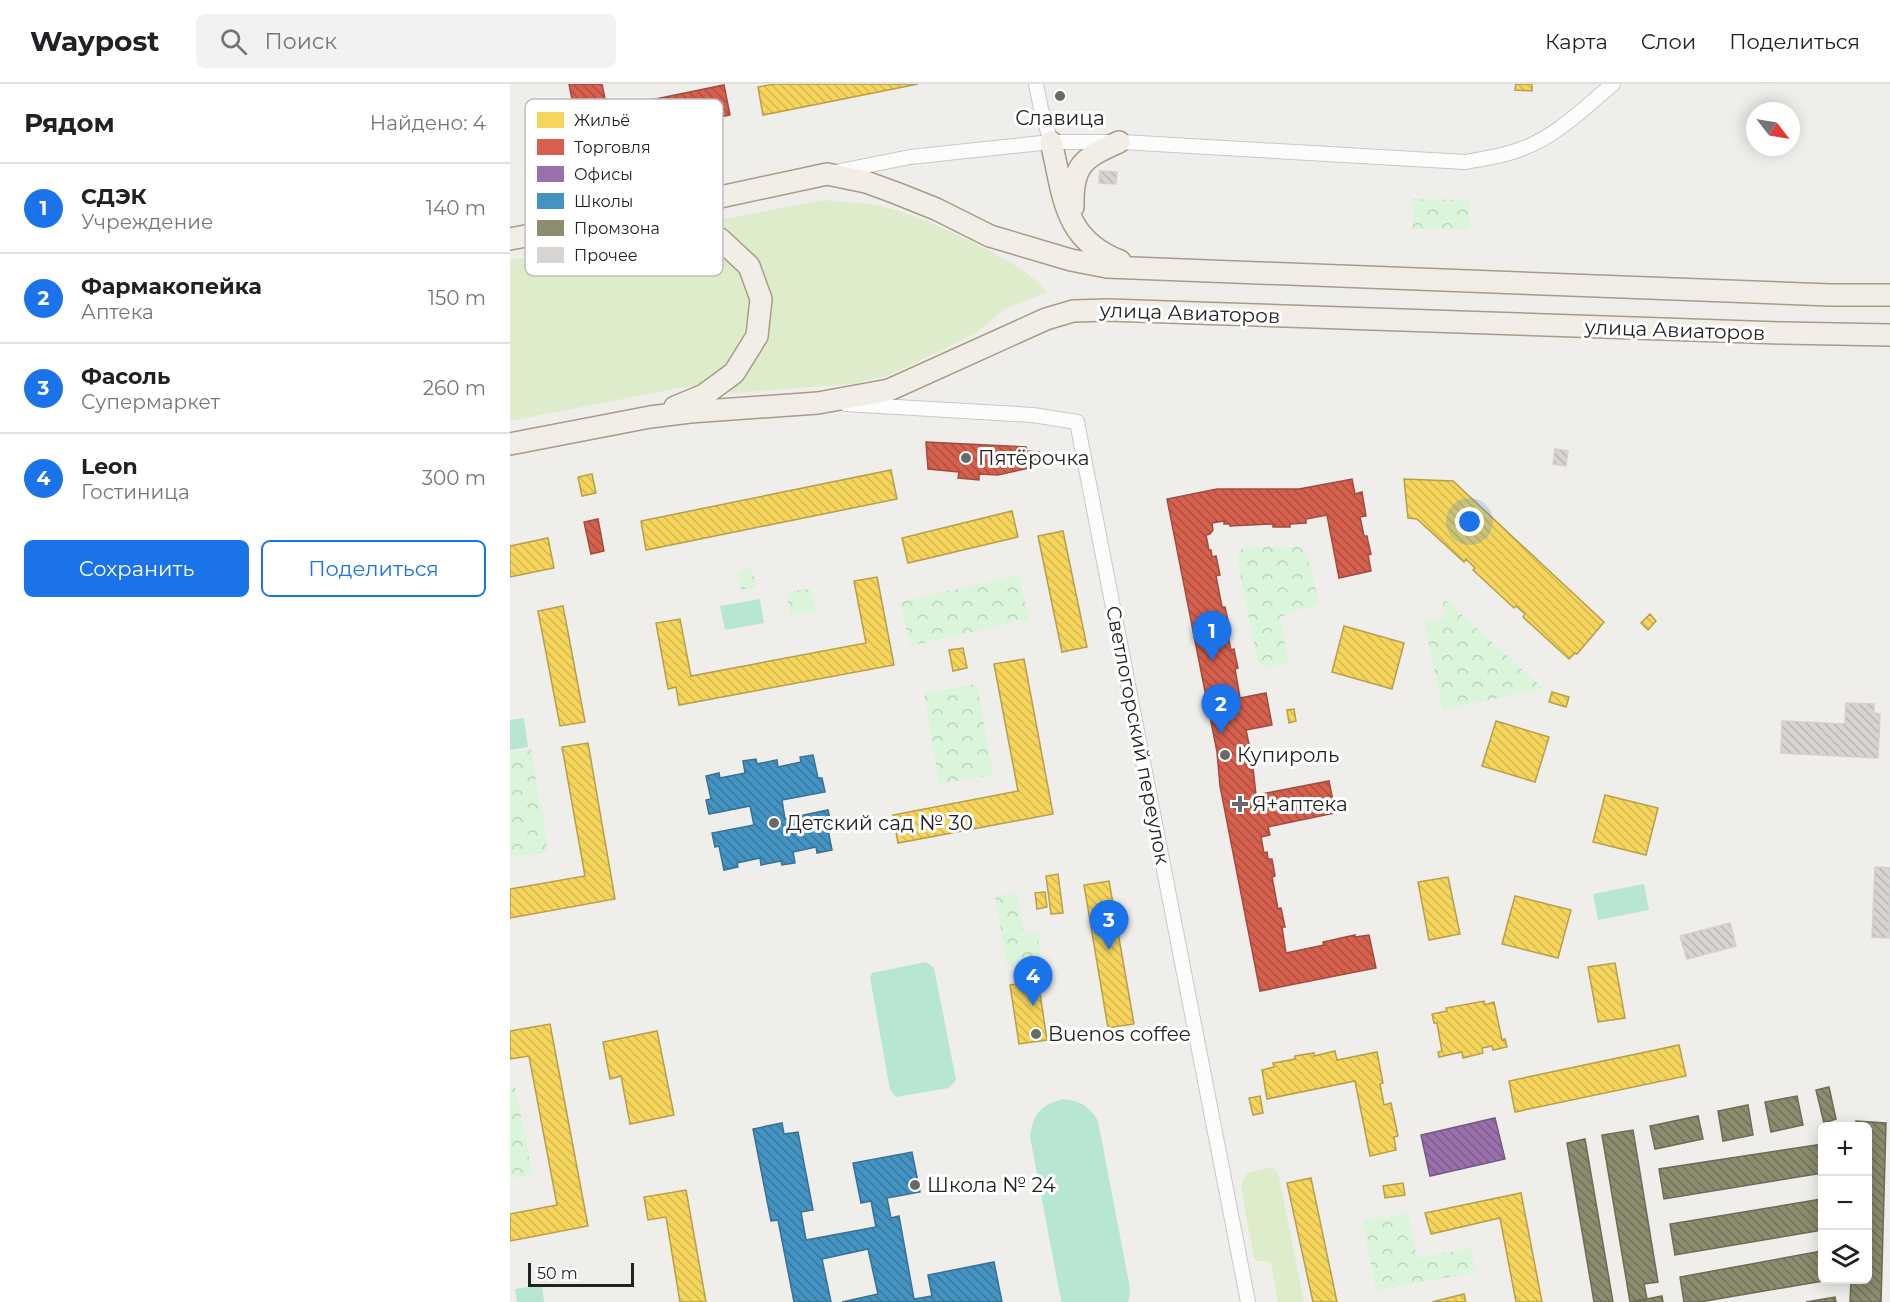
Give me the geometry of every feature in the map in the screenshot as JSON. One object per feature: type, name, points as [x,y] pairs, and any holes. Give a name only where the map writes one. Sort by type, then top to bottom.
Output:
[{"type":"main road","points":[[1051,142],[1065,206],[1080,235],[1097,251],[1137,268]]},
{"type":"main road","points":[[1074,223],[1073,186],[1083,162],[1094,153],[1119,142]]},
{"type":"main road","name":"улица Авиаторов","points":[[723,196],[827,174],[866,182],[936,208],[990,236],[1071,260],[1107,267],[1830,295],[1890,295]]},
{"type":"main road","name":"улица Авиаторов","points":[[510,239],[525,236]]},
{"type":"main road","points":[[650,417],[704,395],[734,373],[757,336],[761,299],[749,266],[723,243]]},
{"type":"main road","name":"улица Авиаторов","points":[[510,444],[650,417],[818,403],[890,390],[1046,319],[1073,311],[1108,310],[1770,333],[1890,335]]},
{"type":"street","points":[[1035,84],[1051,142]]},
{"type":"street","name":"улица Авиаторов","points":[[827,174],[910,157],[1051,142],[1119,142],[1465,162],[1496,157],[1523,149],[1539,141],[1563,125],[1613,84]]},
{"type":"street","name":"Светлогорский переулок","points":[[818,403],[1033,415],[1077,422],[1248,1302]]},
{"type":"green space","points":[[1413,199],[1469,200],[1469,230],[1413,229]]},
{"type":"green space","points":[[824,200],[862,203],[893,209],[941,227],[993,252],[1034,279],[1047,292],[1007,308],[974,334],[890,375],[851,384],[735,393],[689,386],[510,421],[510,260],[525,257],[525,276],[723,276],[723,219]]},
{"type":"green space","points":[[1245,547],[1299,547],[1307,554],[1319,603],[1280,617],[1289,664],[1267,667],[1258,663],[1237,559],[1240,550]]},
{"type":"green space","points":[[752,568],[756,587],[741,590],[738,571]]},
{"type":"green space","points":[[1019,575],[1029,619],[910,646],[900,602]]},
{"type":"green space","points":[[811,588],[814,611],[790,615],[787,592]]},
{"type":"green space","points":[[1442,597],[1543,688],[1443,710],[1424,622],[1445,618]]},
{"type":"green space","points":[[760,599],[764,623],[725,630],[720,606]]},
{"type":"green space","points":[[977,684],[993,775],[939,784],[924,693]]},
{"type":"green space","points":[[524,718],[528,747],[510,750],[510,720]]},
{"type":"green space","points":[[531,749],[548,852],[510,858],[510,752]]},
{"type":"green space","points":[[1644,884],[1649,910],[1598,920],[1593,894]]},
{"type":"green space","points":[[1017,892],[1024,934],[1037,932],[1042,961],[1007,966],[995,896]]},
{"type":"green space","points":[[926,962],[934,968],[956,1080],[949,1088],[896,1097],[890,1090],[870,977],[872,973]]},
{"type":"green space","points":[[515,1088],[533,1174],[510,1179],[510,1089]]},
{"type":"green space","points":[[1064,1099],[1084,1105],[1098,1121],[1129,1283],[1128,1302],[1061,1302],[1030,1137],[1033,1122],[1040,1111],[1049,1104]]},
{"type":"green space","points":[[1272,1167],[1278,1172],[1304,1302],[1278,1302],[1271,1264],[1268,1261],[1257,1261],[1254,1258],[1241,1187],[1242,1181],[1247,1173]]},
{"type":"green space","points":[[1408,1213],[1417,1258],[1471,1248],[1476,1272],[1376,1291],[1363,1221]]},
{"type":"green space","points":[[542,1285],[544,1302],[517,1302],[515,1289]]},
{"type":"building: Жильё","points":[[775,84],[918,84],[763,115],[758,87]]},
{"type":"building: Жильё","points":[[1516,84],[1532,84],[1532,91],[1515,90]]},
{"type":"building: Жильё","points":[[891,470],[897,499],[646,550],[641,521]]},
{"type":"building: Жильё","points":[[592,474],[596,493],[582,496],[578,477]]},
{"type":"building: Жильё","points":[[1404,479],[1453,481],[1604,622],[1577,654],[1575,653],[1569,659],[1523,617],[1525,614],[1516,606],[1514,608],[1473,570],[1475,568],[1466,559],[1464,562],[1417,519],[1408,518]]},
{"type":"building: Жильё","points":[[1012,511],[1018,537],[908,563],[902,538]]},
{"type":"building: Жильё","points":[[1063,531],[1087,647],[1062,652],[1038,536]]},
{"type":"building: Жильё","points":[[548,538],[554,568],[510,577],[510,546]]},
{"type":"building: Жильё","points":[[877,577],[894,665],[679,705],[676,687],[668,689],[656,623],[680,619],[691,676],[866,643],[854,581]]},
{"type":"building: Жильё","points":[[563,606],[585,722],[560,726],[538,611]]},
{"type":"building: Жильё","points":[[1650,614],[1656,621],[1648,630],[1641,623]]},
{"type":"building: Жильё","points":[[1344,626],[1404,643],[1392,689],[1332,672]]},
{"type":"building: Жильё","points":[[963,648],[967,668],[953,671],[949,650]]},
{"type":"building: Жильё","points":[[1024,659],[1053,814],[898,843],[893,815],[1018,791],[994,664]]},
{"type":"building: Жильё","points":[[1552,692],[1569,697],[1566,707],[1549,702]]},
{"type":"building: Жильё","points":[[1294,709],[1296,721],[1289,723],[1287,710]]},
{"type":"building: Жильё","points":[[1496,721],[1549,737],[1535,782],[1482,766]]},
{"type":"building: Жильё","points":[[588,743],[615,899],[510,918],[510,889],[585,876],[562,747]]},
{"type":"building: Жильё","points":[[1605,795],[1658,808],[1646,855],[1593,842]]},
{"type":"building: Жильё","points":[[1058,874],[1063,913],[1051,914],[1046,876]]},
{"type":"building: Жильё","points":[[1448,877],[1460,934],[1429,940],[1418,882]]},
{"type":"building: Жильё","points":[[1109,881],[1134,1024],[1108,1028],[1084,885]]},
{"type":"building: Жильё","points":[[1045,892],[1047,907],[1037,909],[1035,893]]},
{"type":"building: Жильё","points":[[1515,896],[1571,910],[1558,958],[1502,944]]},
{"type":"building: Жильё","points":[[1615,963],[1625,1018],[1598,1022],[1588,967]]},
{"type":"building: Жильё","points":[[1038,980],[1047,1040],[1019,1044],[1010,985]]},
{"type":"building: Жильё","points":[[1484,1001],[1485,1005],[1494,1002],[1502,1040],[1505,1039],[1507,1047],[1493,1050],[1492,1046],[1482,1048],[1483,1053],[1463,1058],[1462,1052],[1439,1057],[1438,1052],[1442,1051],[1437,1023],[1434,1023],[1432,1014],[1447,1011],[1446,1008]]},
{"type":"building: Жильё","points":[[550,1024],[588,1226],[510,1241],[510,1214],[557,1205],[529,1056],[510,1059],[510,1031]]},
{"type":"building: Жильё","points":[[657,1031],[674,1115],[630,1124],[621,1076],[610,1079],[603,1042]]},
{"type":"building: Жильё","points":[[1679,1045],[1686,1076],[1515,1112],[1509,1081]]},
{"type":"building: Жильё","points":[[1335,1051],[1337,1060],[1377,1052],[1383,1083],[1380,1084],[1384,1105],[1391,1103],[1398,1136],[1394,1137],[1396,1150],[1370,1156],[1355,1081],[1267,1099],[1262,1070],[1274,1067],[1273,1063],[1295,1059],[1295,1056],[1314,1053],[1314,1056]]},
{"type":"building: Жильё","points":[[1260,1096],[1263,1113],[1253,1115],[1249,1098]]},
{"type":"building: Жильё","points":[[1311,1178],[1337,1302],[1313,1302],[1287,1183]]},
{"type":"building: Жильё","points":[[1403,1183],[1405,1195],[1385,1198],[1383,1186]]},
{"type":"building: Жильё","points":[[686,1190],[706,1302],[680,1302],[666,1217],[648,1220],[644,1197]]},
{"type":"building: Жильё","points":[[1521,1193],[1542,1302],[1516,1302],[1500,1218],[1431,1234],[1425,1213]]},
{"type":"building: Жильё","points":[[1464,1294],[1466,1302],[1432,1302]]},
{"type":"building: Торговля","points":[[569,84],[602,84],[605,99],[572,99]]},
{"type":"building: Торговля","points":[[724,85],[730,115],[723,116],[723,99],[656,99]]},
{"type":"building: Торговля","points":[[926,442],[1026,447],[1026,451],[1039,452],[1038,466],[998,475],[979,474],[979,480],[958,478],[959,472],[928,469]]},
{"type":"building: Торговля","points":[[1352,479],[1355,494],[1362,492],[1366,516],[1360,517],[1371,554],[1368,555],[1371,571],[1339,578],[1327,515],[1306,519],[1306,523],[1290,524],[1290,527],[1273,527],[1273,524],[1230,526],[1230,524],[1224,524],[1224,521],[1212,523],[1213,530],[1206,535],[1212,557],[1216,556],[1220,575],[1216,576],[1222,607],[1225,607],[1229,625],[1226,627],[1231,650],[1234,649],[1238,668],[1235,669],[1240,698],[1266,693],[1272,725],[1246,730],[1256,795],[1329,781],[1333,801],[1335,813],[1268,827],[1270,835],[1261,837],[1264,853],[1267,852],[1268,859],[1272,859],[1275,876],[1272,877],[1278,909],[1281,908],[1285,927],[1282,927],[1286,953],[1324,945],[1323,942],[1355,935],[1355,937],[1369,935],[1376,968],[1260,991],[1220,786],[1217,752],[1167,499],[1217,489],[1299,489]]},
{"type":"building: Торговля","points":[[598,519],[604,551],[591,554],[584,522]]},
{"type":"building: Офисы","points":[[1495,1118],[1505,1159],[1430,1176],[1421,1135]]},
{"type":"building: Школы","points":[[813,755],[818,778],[822,778],[825,792],[782,800],[785,819],[828,810],[831,824],[827,825],[832,850],[817,853],[816,847],[793,852],[795,863],[782,865],[781,861],[761,865],[760,858],[737,863],[738,867],[724,870],[719,846],[715,847],[712,833],[754,825],[750,806],[709,814],[706,800],[711,799],[706,776],[719,773],[720,778],[745,773],[743,761],[756,759],[757,764],[777,760],[778,767],[801,762],[800,757]]},
{"type":"building: Школы","points":[[782,1123],[784,1134],[798,1132],[813,1210],[801,1212],[806,1240],[876,1227],[871,1201],[861,1203],[853,1163],[912,1152],[920,1192],[887,1198],[891,1218],[899,1216],[914,1299],[932,1296],[928,1275],[994,1262],[1002,1302],[842,1302],[878,1294],[868,1249],[822,1259],[831,1302],[794,1302],[778,1220],[771,1221],[753,1129]]},
{"type":"building: Промзона","points":[[1829,1087],[1836,1119],[1824,1122],[1816,1090]]},
{"type":"building: Промзона","points":[[1797,1096],[1803,1125],[1771,1132],[1765,1102]]},
{"type":"building: Промзона","points":[[1748,1105],[1753,1135],[1723,1141],[1718,1111]]},
{"type":"building: Промзона","points":[[1698,1116],[1703,1139],[1655,1149],[1650,1126]]},
{"type":"building: Промзона","points":[[1872,1122],[1886,1123],[1881,1302],[1850,1302],[1851,1284],[1872,1284]]},
{"type":"building: Промзона","points":[[1633,1130],[1658,1282],[1644,1284],[1647,1299],[1630,1302],[1602,1135]]},
{"type":"building: Промзона","points":[[1585,1139],[1613,1302],[1594,1302],[1567,1143]]},
{"type":"building: Промзона","points":[[1818,1145],[1818,1174],[1664,1199],[1659,1169]]},
{"type":"building: Промзона","points":[[1818,1200],[1818,1231],[1675,1255],[1670,1224]]},
{"type":"building: Промзона","points":[[1818,1252],[1818,1282],[1700,1302],[1684,1302],[1680,1277]]},
{"type":"building: Промзона","points":[[1662,1296],[1663,1302],[1631,1302],[1647,1299]]},
{"type":"building: Промзона","points":[[1835,1297],[1836,1302],[1806,1302]]},
{"type":"building: Прочее","points":[[1100,171],[1117,172],[1116,184],[1099,183]]},
{"type":"building: Прочее","points":[[1555,449],[1568,451],[1566,466],[1553,464]]},
{"type":"building: Прочее","points":[[1846,703],[1874,704],[1874,713],[1880,714],[1878,758],[1781,753],[1782,721],[1845,724]]},
{"type":"building: Прочее","points":[[1875,867],[1890,868],[1889,938],[1872,937]]},
{"type":"building: Прочее","points":[[1730,923],[1736,946],[1687,959],[1680,936]]},
{"type":"place","name":"Славица","points":[[1060,96]]},
{"type":"place","name":"Пятёрочка","points":[[966,458]]},
{"type":"place","name":"СДЭК","points":[[1212,661]]},
{"type":"place","name":"Фармакопейка","points":[[1221,734]]},
{"type":"place","name":"Купироль","points":[[1225,755]]},
{"type":"place","name":"Я+аптека","points":[[1240,804]]},
{"type":"place","name":"Детский сад № 30","points":[[774,823]]},
{"type":"place","name":"Фасоль","points":[[1109,950]]},
{"type":"place","name":"Leon","points":[[1033,1006]]},
{"type":"place","name":"Buenos coffee","points":[[1036,1034]]},
{"type":"place","name":"Школа № 24","points":[[915,1185]]}]
